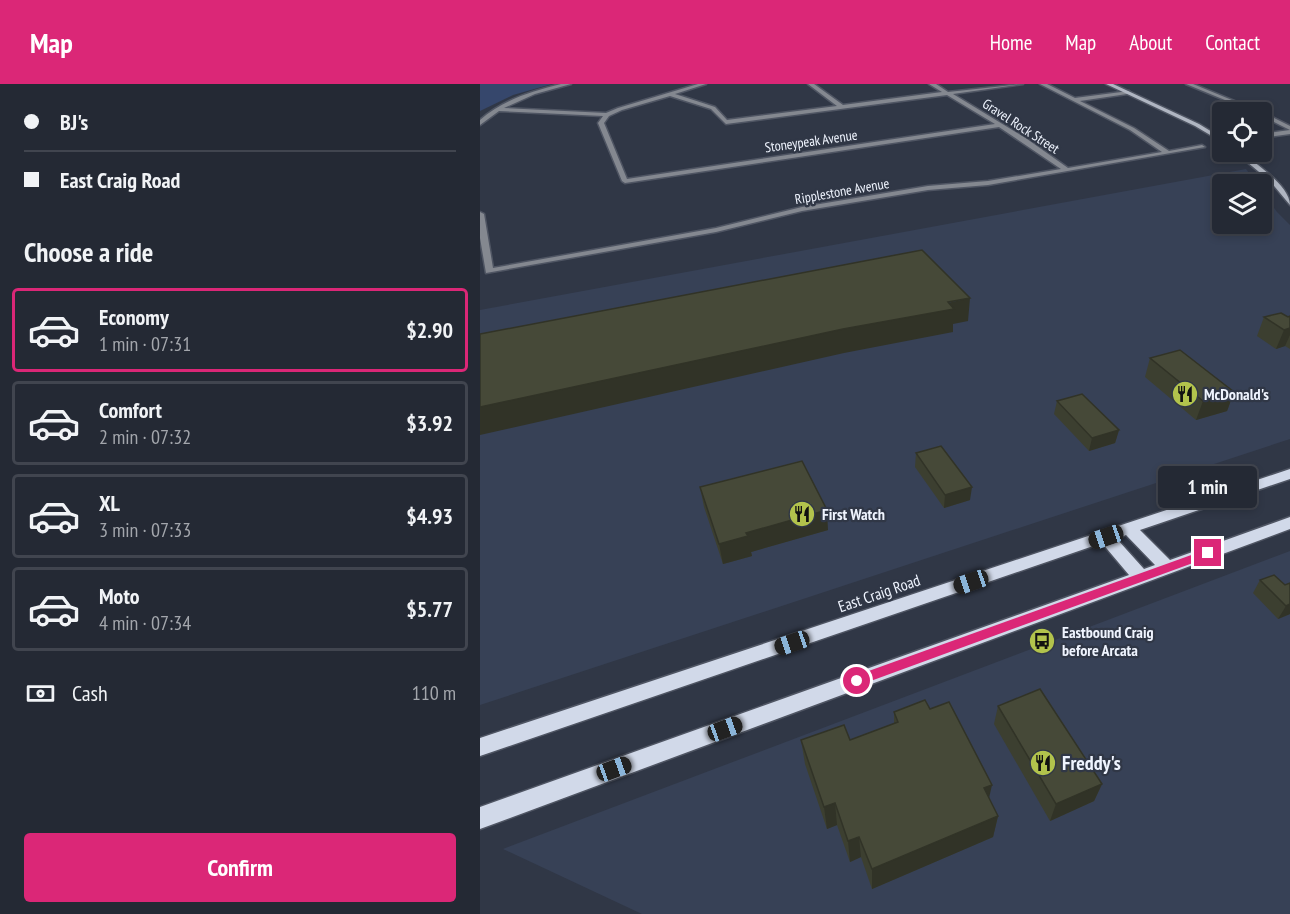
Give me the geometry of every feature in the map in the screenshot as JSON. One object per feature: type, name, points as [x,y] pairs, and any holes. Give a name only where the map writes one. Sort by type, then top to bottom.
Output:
[{"type":"main road","name":"East Craig Road","points":[[480,747],[1290,474]]},
{"type":"main road","points":[[480,818],[1290,524]]},
{"type":"main road","points":[[1129,529],[1168,568]]},
{"type":"main road","points":[[1106,537],[1142,578]]},
{"type":"street","points":[[480,123],[497,109],[520,97],[568,84]]},
{"type":"street","points":[[497,109],[607,115],[703,84]]},
{"type":"street","points":[[811,84],[842,107]]},
{"type":"street","name":"Gravel Rock Street","points":[[932,84],[1000,125],[1067,170]]},
{"type":"street","points":[[672,95],[712,108],[726,122],[1020,84]]},
{"type":"street","points":[[1043,84],[1132,129],[1168,153]]},
{"type":"street","points":[[1109,84],[1212,134]]},
{"type":"street","points":[[1189,84],[1233,102]]},
{"type":"street","points":[[1075,100],[1127,92]]},
{"type":"street","name":"Stoneypeak Avenue","points":[[607,115],[602,123],[625,181],[1000,125]]},
{"type":"street","points":[[1272,120],[1290,130]]},
{"type":"street","points":[[1272,134],[1290,130]]},
{"type":"street","name":"Ripplestone Avenue","points":[[480,214],[489,271],[716,230],[802,209],[928,188],[987,183],[1203,147]]},
{"type":"street","points":[[1250,162],[1272,180],[1290,203]]},
{"type":"shaded area","points":[[480,84],[552,84],[513,95],[480,111]]},
{"type":"shaded area","points":[[1246,169],[1250,174],[1219,174]]},
{"type":"shaded area","points":[[1212,175],[1212,234],[1272,234],[1272,205],[1290,225],[1290,439],[480,705],[480,310]]},
{"type":"shaded area","points":[[1290,551],[1290,914],[642,914],[503,849]]},
{"type":"building","points":[[922,250],[970,298],[948,302],[954,309],[843,329],[480,407],[480,334]]},
{"type":"building","points":[[1281,313],[1290,316],[1290,328],[1284,330],[1264,317]]},
{"type":"building","points":[[1180,350],[1234,392],[1203,401],[1150,358]]},
{"type":"building","points":[[1082,394],[1119,430],[1092,438],[1057,401]]},
{"type":"building","points":[[941,446],[972,487],[945,495],[916,453]]},
{"type":"building","points":[[802,461],[827,510],[746,533],[748,536],[719,544],[700,487]]},
{"type":"building","points":[[1274,575],[1285,585],[1290,583],[1290,604],[1286,606],[1260,580]]},
{"type":"building","points":[[1040,689],[1102,784],[1056,804],[998,706]]},
{"type":"building","points":[[925,700],[930,709],[949,702],[992,785],[984,788],[998,816],[872,869],[859,837],[848,841],[835,803],[824,807],[801,740],[844,725],[850,740],[898,722],[894,712]]},
{"type":"place","name":"McDonald's","points":[[1185,394]]},
{"type":"place","name":"First Watch","points":[[802,514]]},
{"type":"place","name":"Eastbound Craig before Arcata","points":[[1042,641]]},
{"type":"place","name":"Freddy's","points":[[1043,763]]},
{"type":"route","points":[[857,681],[1208,553]]}]
